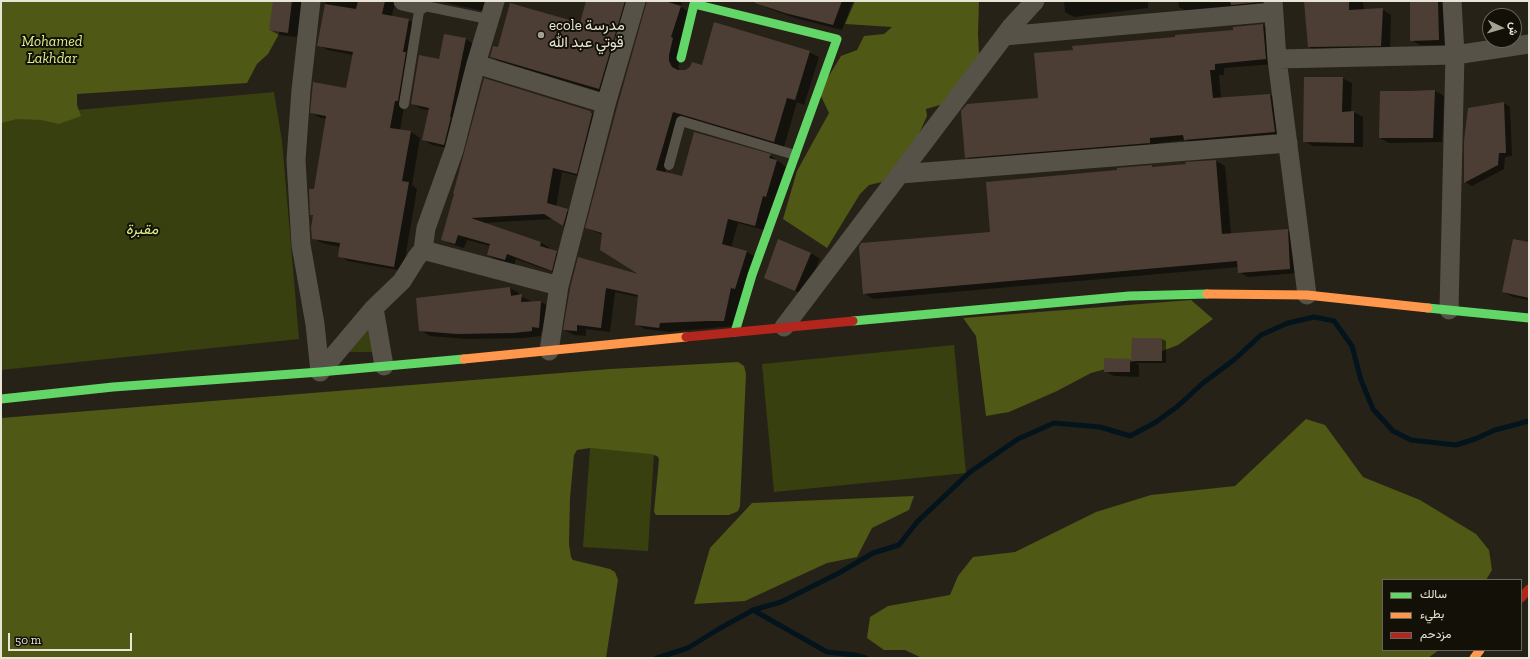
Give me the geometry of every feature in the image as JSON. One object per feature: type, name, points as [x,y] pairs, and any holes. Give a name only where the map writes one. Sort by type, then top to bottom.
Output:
[{"type":"main road","points":[[681,58],[694,4],[837,39],[752,275],[735,332]]},
{"type":"main road","points":[[1,399],[113,387],[320,372],[549,351],[784,327],[1129,296],[1219,294],[1307,295],[1529,318]]},
{"type":"main road","points":[[1522,597],[1529,589]]},
{"type":"street","points":[[311,1],[301,90],[296,160],[301,245],[315,324],[320,372]]},
{"type":"street","points":[[320,372],[374,308],[402,281],[423,250],[426,228],[454,150],[494,1]]},
{"type":"street","points":[[549,351],[559,286],[606,104],[636,1]]},
{"type":"street","points":[[784,327],[1004,36],[1035,1]]},
{"type":"street","points":[[1449,310],[1455,54],[1452,1]]},
{"type":"street","points":[[1004,36],[1273,6],[1278,59],[1307,295]]},
{"type":"street","points":[[1278,59],[1455,54],[1529,44]]},
{"type":"street","points":[[476,64],[606,104]]},
{"type":"street","points":[[900,174],[1288,143]]},
{"type":"street","points":[[423,250],[559,286]]},
{"type":"street","points":[[374,308],[384,366]]},
{"type":"lane","points":[[404,104],[412,3],[488,19]]},
{"type":"lane","points":[[669,165],[681,121],[795,155]]},
{"type":"green space","name":"Mohamed Lakhdar","points":[[1,1],[280,1],[279,34],[268,54],[257,64],[247,83],[77,94],[77,105],[81,116],[59,124],[41,120],[17,119],[1,123]]},
{"type":"green space","points":[[855,1],[979,1],[979,54],[947,103],[926,109],[927,116],[918,136],[882,182],[869,185],[860,194],[827,248],[783,219],[797,171],[829,113],[819,92],[841,56],[857,50],[864,36],[884,34],[892,27],[845,24]]},
{"type":"green space","name":"مقبرة","points":[[274,92],[282,141],[299,339],[1,370],[1,117]]},
{"type":"green space","points":[[1191,300],[1213,319],[1178,345],[1139,360],[1091,373],[1057,391],[1009,412],[986,416],[976,336],[963,318]]},
{"type":"green space","points":[[371,322],[377,352],[350,352],[349,342]]},
{"type":"green space","points":[[954,345],[966,473],[774,492],[762,364]]},
{"type":"green space","points":[[738,362],[744,366],[746,374],[740,506],[738,511],[729,515],[656,515],[654,512],[659,459],[657,456],[651,454],[590,448],[577,450],[574,455],[570,498],[569,544],[571,557],[573,560],[610,569],[615,572],[618,580],[606,658],[1,658],[1,418],[610,369]]},
{"type":"green space","points":[[1306,419],[1325,425],[1363,477],[1420,500],[1476,534],[1489,550],[1492,570],[1487,579],[1382,579],[1382,651],[1438,651],[1428,658],[922,658],[905,650],[884,650],[867,638],[870,617],[888,606],[950,595],[958,576],[973,557],[1015,552],[1096,512],[1151,495],[1235,486]]},
{"type":"green space","points":[[590,448],[654,452],[648,551],[583,547]]},
{"type":"green space","points":[[914,496],[909,510],[872,528],[857,557],[827,563],[745,601],[694,604],[710,548],[752,503]]},
{"type":"building","points":[[273,1],[292,1],[288,33],[269,30]]},
{"type":"building","points":[[358,1],[385,1],[382,14],[409,19],[403,52],[406,52],[398,101],[395,101],[390,128],[411,131],[402,181],[409,182],[394,267],[338,257],[340,243],[312,239],[311,228],[313,215],[310,215],[309,189],[314,189],[326,116],[310,113],[313,82],[346,88],[353,52],[317,46],[325,4],[356,9]]},
{"type":"building","name":"ecole مدرسة قوتي عبد الله","points":[[586,1],[625,1],[599,89],[490,57],[493,46],[498,47],[510,3],[580,23]]},
{"type":"building","points":[[647,1],[665,1],[681,6],[671,37],[673,38],[669,55],[669,61],[672,67],[678,70],[685,70],[690,67],[692,62],[702,65],[714,22],[810,51],[795,100],[787,98],[774,142],[673,112],[656,170],[682,176],[694,132],[771,154],[769,158],[777,160],[766,197],[763,196],[755,226],[728,219],[722,244],[747,251],[735,289],[731,288],[724,321],[660,323],[659,328],[635,325],[638,295],[606,288],[601,328],[577,325],[577,331],[563,330],[570,288],[578,257],[638,274],[600,250],[602,233],[585,228]]},
{"type":"building","points":[[756,1],[842,1],[833,25],[785,13],[755,3]]},
{"type":"building","points":[[1230,1],[1261,1],[1261,2],[1231,5]]},
{"type":"building","points":[[1304,1],[1349,1],[1349,10],[1383,8],[1381,46],[1308,47]]},
{"type":"building","points":[[1410,1],[1438,1],[1439,40],[1410,41]]},
{"type":"building","points":[[1263,24],[1266,59],[1215,64],[1215,70],[1210,70],[1213,98],[1270,94],[1275,132],[1184,140],[1183,135],[1150,138],[1150,143],[965,158],[961,111],[967,104],[1038,98],[1034,53],[1073,50],[1072,46],[1175,37],[1175,35],[1233,30],[1233,27]]},
{"type":"building","points":[[444,34],[466,38],[451,117],[444,145],[422,140],[429,108],[411,104],[419,55],[439,59]]},
{"type":"building","points":[[1304,77],[1343,77],[1342,112],[1354,111],[1354,143],[1303,142]]},
{"type":"building","points":[[484,78],[590,111],[592,114],[577,174],[553,168],[547,203],[568,209],[563,226],[544,214],[471,218],[541,242],[540,246],[557,251],[552,271],[507,254],[505,260],[487,255],[490,244],[458,235],[455,244],[441,240]]},
{"type":"building","points":[[1435,90],[1433,138],[1379,138],[1380,91]]},
{"type":"building","points":[[1504,102],[1506,153],[1499,153],[1498,165],[1464,183],[1464,141],[1468,108]]},
{"type":"building","points":[[1216,160],[1222,234],[1288,229],[1290,269],[1238,273],[1237,261],[863,294],[859,247],[861,243],[990,232],[986,182],[1117,170],[1117,168],[1152,165],[1152,167],[1186,164],[1185,162]]},
{"type":"building","points":[[778,239],[811,253],[795,291],[764,278]]},
{"type":"building","points":[[1513,239],[1529,242],[1529,298],[1502,292]]},
{"type":"building","points":[[510,287],[511,296],[522,294],[521,302],[541,301],[539,328],[532,327],[532,331],[513,333],[457,334],[419,331],[416,298]]},
{"type":"building","points":[[1132,338],[1162,338],[1162,361],[1131,361]]},
{"type":"building","points":[[1104,358],[1130,359],[1130,372],[1104,372]]},
{"type":"waterway","points":[[657,658],[688,648],[753,610],[781,602],[839,573],[873,553],[899,545],[917,522],[970,472],[1018,439],[1054,423],[1100,427],[1130,436],[1156,422],[1178,406],[1203,383],[1235,359],[1261,335],[1288,323],[1314,317],[1334,321],[1352,346],[1361,380],[1373,409],[1393,431],[1411,440],[1456,445],[1475,439],[1495,430],[1529,421]]},
{"type":"waterway","points":[[753,610],[827,652],[855,655],[866,658]]},
{"type":"traffic: fast","points":[[681,58],[694,4],[837,39],[752,275],[735,332]]},
{"type":"traffic: fast","points":[[853,321],[1129,296],[1207,294]]},
{"type":"traffic: fast","points":[[1428,308],[1529,318]]},
{"type":"traffic: fast","points":[[1,399],[113,387],[320,372],[464,359]]},
{"type":"traffic: slow","points":[[1207,294],[1307,295],[1428,308]]},
{"type":"traffic: slow","points":[[464,359],[686,337]]},
{"type":"traffic: slow","points":[[1474,658],[1479,651]]},
{"type":"traffic: jam","points":[[686,337],[853,321]]},
{"type":"traffic: jam","points":[[1522,597],[1529,589]]},
{"type":"place","name":"ecole مدرسة قوتي عبد الله","points":[[541,35]]}]
